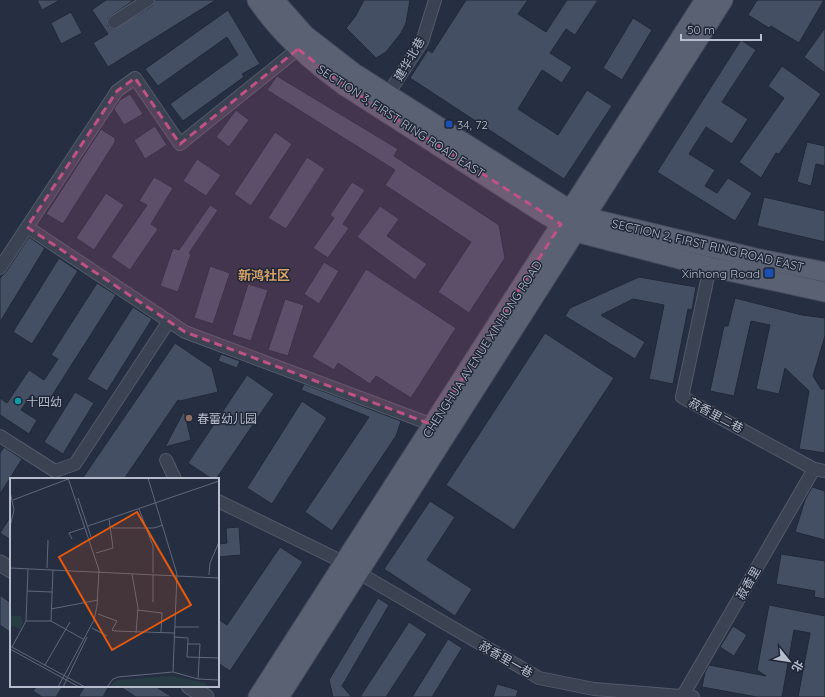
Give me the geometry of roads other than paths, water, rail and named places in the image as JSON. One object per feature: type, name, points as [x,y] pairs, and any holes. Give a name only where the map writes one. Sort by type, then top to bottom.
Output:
[{"type":"main road","name":"SECTION 3, FIRST RING ROAD EAST","points":[[257,0],[274,23],[298,49],[345,86],[573,221]]},
{"type":"main road","name":"SECTION 3, FIRST RING ROAD EAST","points":[[274,0],[305,35],[354,73],[388,94],[573,221]]},
{"type":"main road","name":"CHENGHUA AVENUE XINHONG ROAD","points":[[258,697],[352,568],[573,221],[705,0]]},
{"type":"main road","name":"CHENGHUA AVENUE XINHONG ROAD","points":[[279,697],[433,425],[723,0]]},
{"type":"main road","name":"SECTION 2, FIRST RING ROAD EAST","points":[[573,221],[710,267],[825,292]]},
{"type":"main road","name":"SECTION 2, FIRST RING ROAD EAST","points":[[573,221],[825,272]]},
{"type":"street","points":[[114,22],[148,0]]},
{"type":"street","name":"建华北巷","points":[[388,94],[422,42],[435,0]]},
{"type":"street","points":[[0,268],[117,91],[135,78],[180,144],[298,49]]},
{"type":"street","points":[[27,227],[185,332],[433,425]]},
{"type":"street","name":"菽香里二巷","points":[[710,267],[682,397],[820,470]]},
{"type":"street","points":[[0,436],[54,471],[75,464],[169,321]]},
{"type":"street","points":[[166,460],[175,478]]},
{"type":"street","name":"菽香里","points":[[686,696],[820,470]]},
{"type":"street","name":"菽香里一巷","points":[[219,501],[352,568],[539,678],[594,689],[686,696]]},
{"type":"street","points":[[0,563],[10,569]]},
{"type":"street","points":[[191,687],[206,697]]},
{"type":"place","name":"34, 72","points":[[449,124]]},
{"type":"place","name":"Xinhong Road","points":[[769,273]]},
{"type":"place","name":"十四幼","points":[[18,401]]},
{"type":"place","name":"春蕾幼儿园","points":[[189,418]]},
{"type":"district","name":"新鸿社区","points":[[264,275]]}]
